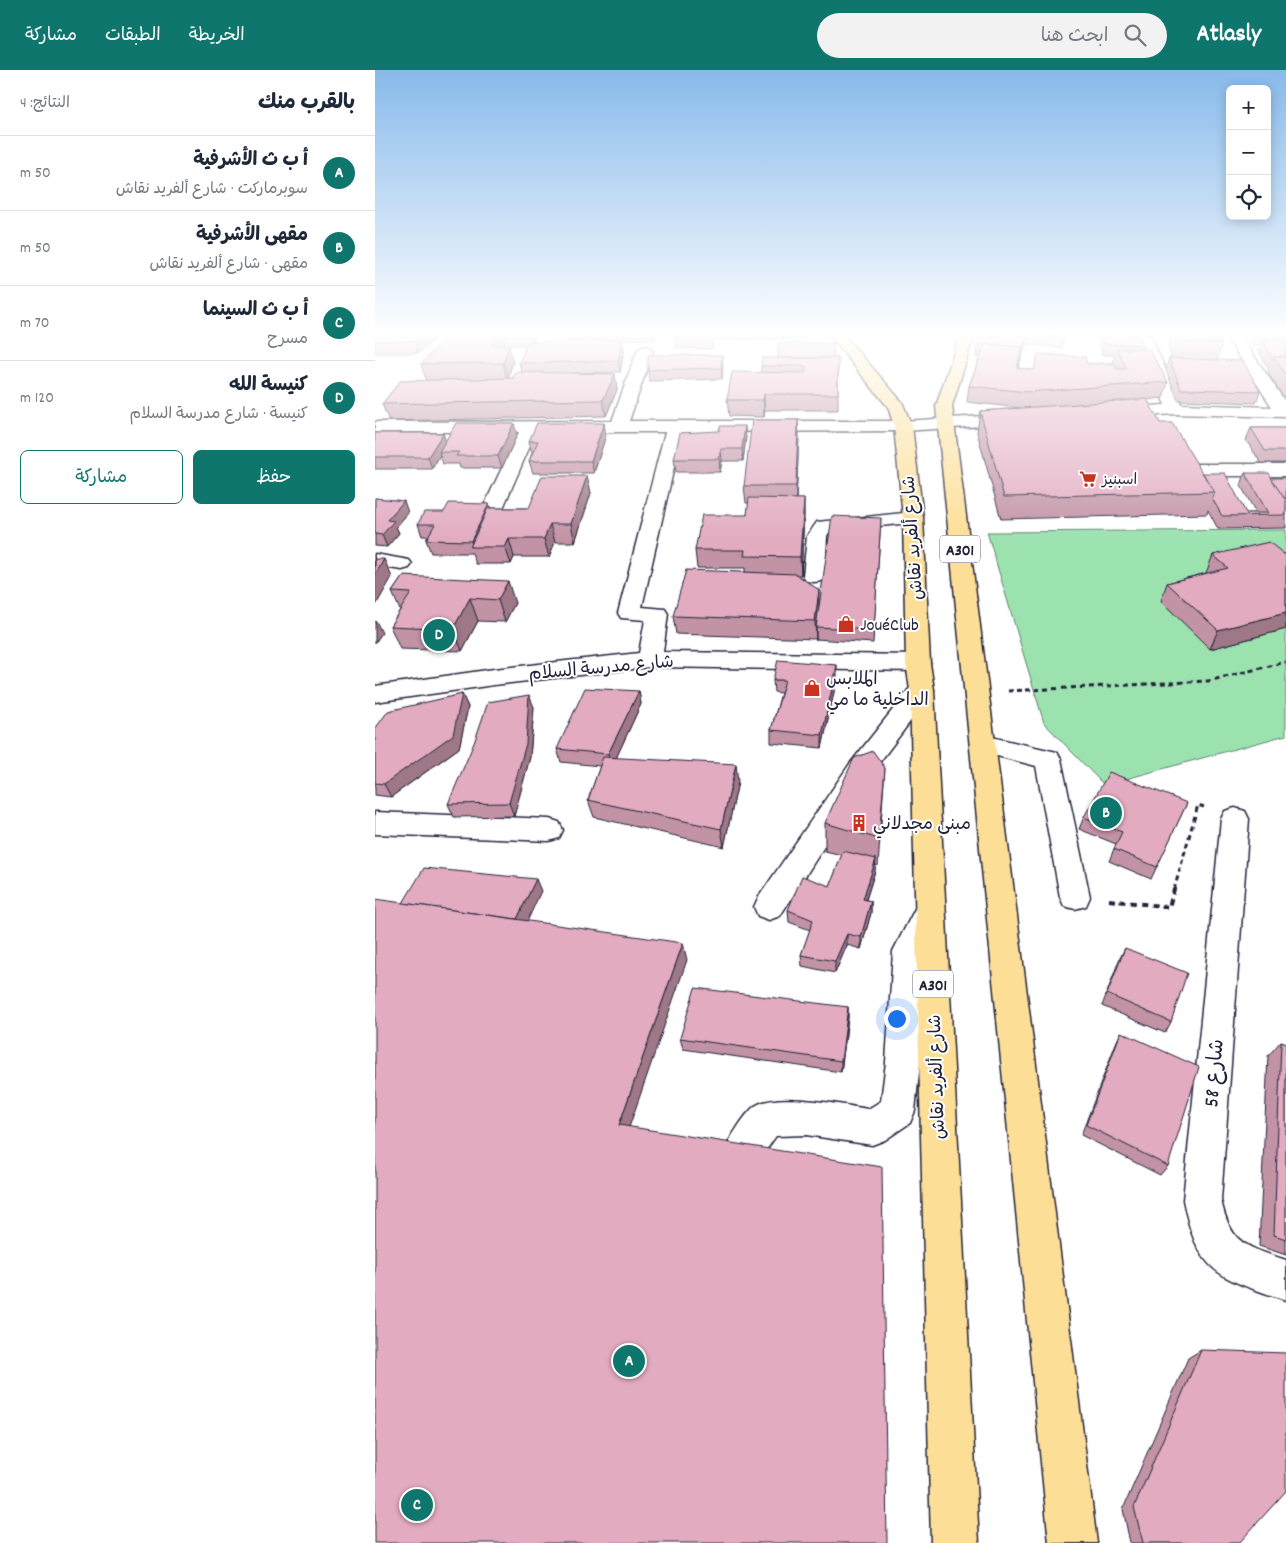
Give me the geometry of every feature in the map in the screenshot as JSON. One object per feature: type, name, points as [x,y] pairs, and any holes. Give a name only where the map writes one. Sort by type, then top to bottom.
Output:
[{"type":"highway","name":"شارع ألفريد نقاش","points":[[894,404],[903,426],[913,518],[955,1543]]},
{"type":"highway","points":[[951,417],[954,404]]},
{"type":"highway","name":"A301","points":[[951,417],[975,692],[983,744],[1073,1543]]},
{"type":"street","points":[[619,426],[627,404]]},
{"type":"street","points":[[1173,404],[1175,409]]},
{"type":"street","points":[[1098,414],[1175,409],[1285,412]]},
{"type":"street","points":[[375,427],[903,426],[951,417],[1031,418]]},
{"type":"street","points":[[650,659],[657,614],[629,613],[675,425]]},
{"type":"street","points":[[493,508],[530,426]]},
{"type":"street","points":[[1189,470],[1286,470]]},
{"type":"street","points":[[814,576],[817,536],[824,526],[913,518]]},
{"type":"street","points":[[375,560],[402,564]]},
{"type":"street","name":"شارع مدرسة السلام","points":[[375,694],[494,677],[650,659],[920,676]]},
{"type":"street","points":[[769,907],[920,676]]},
{"type":"street","points":[[983,744],[1048,759],[1075,897]]},
{"type":"street","name":"شارع 58","points":[[1235,819],[1202,1200],[1205,1222],[1214,1244],[1237,1263],[1286,1280]]},
{"type":"street","points":[[375,823],[549,830]]},
{"type":"street","points":[[739,1157],[767,1119],[806,1117],[872,1127],[897,1110],[904,1052],[909,951],[930,910]]},
{"type":"path","points":[[975,692],[1208,681],[1286,662]]},
{"type":"path","points":[[1075,897],[1169,907],[1198,805],[1235,819]]},
{"type":"green space","points":[[1286,530],[1286,735],[1104,785],[1044,723],[987,532]]},
{"type":"building","name":"اسبنيز","points":[[1081,404],[1150,404],[1160,423],[1172,423],[1214,492],[1004,497],[980,411]]},
{"type":"building","points":[[752,420],[798,420],[796,486],[744,486]]},
{"type":"building","points":[[456,423],[514,423],[498,456],[456,456],[459,452],[439,452]]},
{"type":"building","points":[[537,423],[604,423],[591,461],[529,461],[538,441],[529,441]]},
{"type":"building","points":[[720,426],[745,426],[742,449],[721,449],[719,459],[674,459],[680,433],[719,431]]},
{"type":"building","points":[[1251,428],[1286,428],[1286,451],[1265,451]]},
{"type":"building","points":[[375,433],[443,433],[428,457],[375,457]]},
{"type":"building","points":[[1203,473],[1225,473],[1246,513],[1268,513],[1245,473],[1269,473],[1284,498],[1286,498],[1286,515],[1222,516],[1212,498],[1214,492]]},
{"type":"building","points":[[542,476],[587,476],[571,524],[550,524],[544,539],[509,539],[505,547],[470,547],[488,508],[529,508]]},
{"type":"building","points":[[1271,478],[1286,478],[1286,498],[1284,498]]},
{"type":"building","points":[[375,498],[404,501],[387,520],[394,521],[382,535],[375,534]]},
{"type":"building","points":[[749,498],[804,499],[800,557],[744,556],[745,550],[695,550],[702,515],[747,515]]},
{"type":"building","points":[[449,503],[489,504],[471,541],[426,540],[435,524],[418,524],[424,512],[444,512]]},
{"type":"building","points":[[832,516],[881,518],[874,630],[816,627]]},
{"type":"building","points":[[1269,542],[1286,554],[1286,613],[1218,630],[1167,583],[1228,568],[1213,555]]},
{"type":"building","points":[[375,559],[384,559],[375,575]]},
{"type":"building","points":[[686,570],[796,574],[819,590],[815,621],[673,616]]},
{"type":"building","points":[[403,576],[508,581],[498,600],[470,598],[453,629],[390,626],[411,593],[392,592]]},
{"type":"building","points":[[778,660],[837,665],[822,735],[771,730],[785,680],[773,680]]},
{"type":"building","points":[[585,688],[639,691],[608,754],[557,749]]},
{"type":"building","points":[[462,694],[453,735],[384,784],[375,783],[375,729],[388,711]]},
{"type":"building","points":[[529,695],[526,744],[509,803],[448,804],[474,743],[488,702]]},
{"type":"building","points":[[873,751],[885,768],[879,839],[825,823],[854,758]]},
{"type":"building","points":[[603,757],[736,764],[721,829],[588,800]]},
{"type":"building","points":[[1109,772],[1187,803],[1157,867],[1114,849],[1122,832],[1084,817]]},
{"type":"building","points":[[843,851],[876,859],[863,899],[871,901],[861,937],[847,934],[835,961],[801,955],[813,920],[788,910],[802,876],[830,886]]},
{"type":"building","points":[[424,868],[536,879],[517,919],[403,903]]},
{"type":"building","points":[[375,899],[683,943],[619,1125],[882,1167],[887,1543],[375,1543]]},
{"type":"building","points":[[1125,948],[1187,973],[1171,1022],[1107,994]]},
{"type":"building","points":[[695,988],[848,1007],[841,1061],[680,1038]]},
{"type":"building","points":[[1121,1032],[1199,1067],[1168,1166],[1086,1125]]},
{"type":"building","points":[[1281,1041],[1286,1043],[1286,1239],[1274,1235]]},
{"type":"building","points":[[1201,1350],[1286,1353],[1286,1491],[1239,1543],[1143,1543],[1134,1507]]},
{"type":"place","name":"اسبنيز","points":[[1088,479]]},
{"type":"place","name":"JouéClub","points":[[846,624]]},
{"type":"place","name":"كنيسة الله","points":[[439,635]]},
{"type":"place","name":"الملابس الداخلية ما مي","points":[[812,688]]},
{"type":"place","name":"مقهى الأشرفية","points":[[1106,813]]},
{"type":"place","name":"مبنى مجدلاني","points":[[859,823]]},
{"type":"place","name":"أ ب ث الأشرفية","points":[[629,1361]]},
{"type":"place","name":"أ ب ث السينما","points":[[417,1505]]}]
